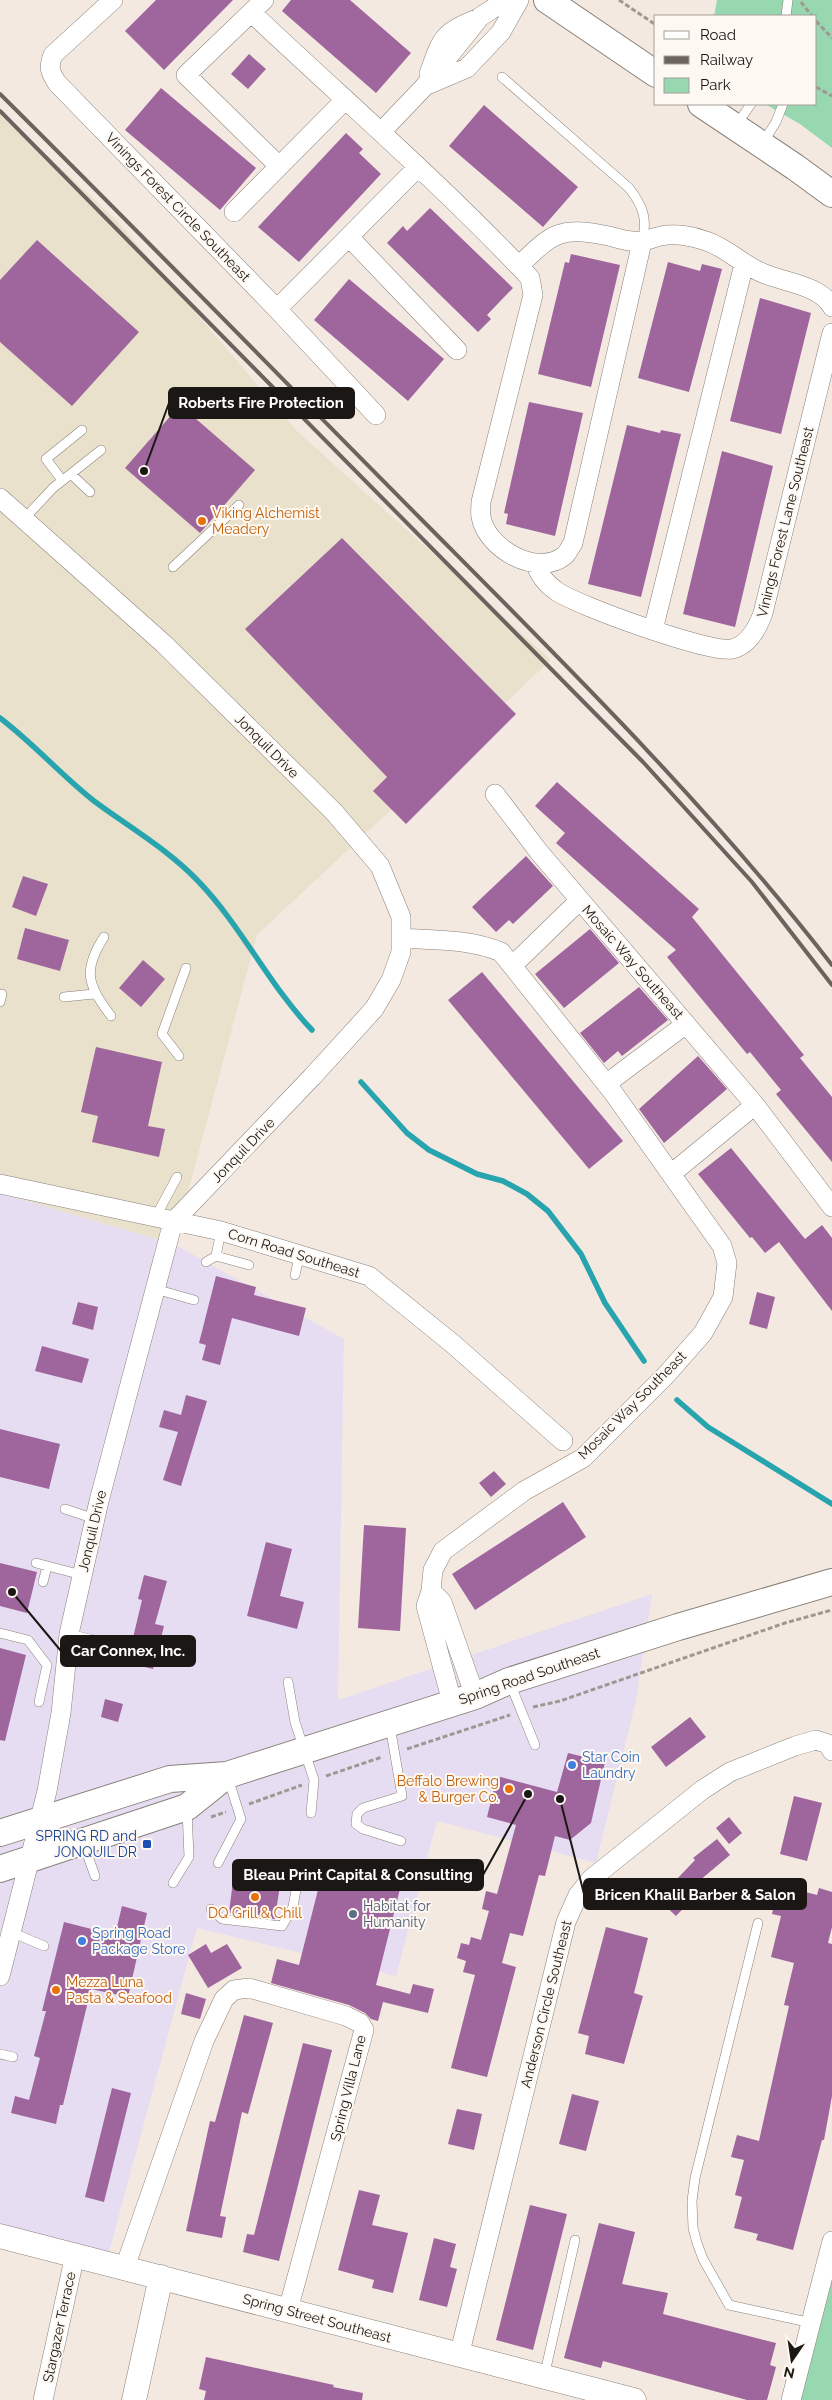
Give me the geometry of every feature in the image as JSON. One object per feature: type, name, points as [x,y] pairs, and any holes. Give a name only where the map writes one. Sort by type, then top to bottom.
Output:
[{"type":"main road","points":[[547,0],[654,73]]},
{"type":"main road","points":[[703,105],[736,126],[832,194]]},
{"type":"main road","name":"Spring Road Southeast","points":[[0,1833],[170,1779],[227,1775],[308,1757],[390,1722],[464,1699],[509,1681],[678,1627],[832,1582]]},
{"type":"main road","name":"Spring Road Southeast","points":[[0,1869],[83,1842],[187,1816],[227,1775]]},
{"type":"street","name":"Vinings Forest Circle Southeast","points":[[113,0],[53,55],[49,67],[51,74],[64,90],[278,309],[376,415]]},
{"type":"street","points":[[382,131],[424,87],[480,17],[506,0]]},
{"type":"street","points":[[424,87],[467,68],[501,32],[519,0]]},
{"type":"street","points":[[279,166],[186,75],[258,6],[344,101],[382,131],[530,278],[533,295],[481,502],[481,518],[488,532],[499,545],[510,553],[535,563],[556,561],[566,555],[573,543],[642,242]]},
{"type":"street","points":[[234,212],[344,101]]},
{"type":"street","points":[[278,309],[418,167]]},
{"type":"street","points":[[519,266],[546,240],[570,231],[583,230],[642,242],[666,235],[691,237],[716,244],[744,264],[763,274],[814,291],[824,297],[832,307]]},
{"type":"street","points":[[348,237],[457,350]]},
{"type":"street","points":[[653,630],[744,264]]},
{"type":"street","name":"Vinings Forest Lane Southeast","points":[[535,563],[544,580],[555,590],[584,605],[653,630],[729,650],[736,648],[759,625],[832,333]]},
{"type":"street","name":"Jonquil Drive","points":[[0,498],[164,644],[334,812],[380,866],[401,917],[401,952],[391,980],[374,1009],[312,1077],[164,1220],[155,1289],[82,1575],[69,1634],[56,1739],[39,1820],[0,1976]]},
{"type":"street","name":"Mosaic Way Southeast","points":[[495,794],[580,900],[755,1105],[832,1207]]},
{"type":"street","name":"Mosaic Way Southeast","points":[[512,966],[580,900]]},
{"type":"street","name":"Mosaic Way Southeast","points":[[401,938],[486,946],[501,952],[606,1084],[722,1246],[727,1263],[723,1297],[703,1333],[667,1374],[583,1458],[524,1491],[443,1551],[433,1570],[431,1591],[426,1606],[464,1699]]},
{"type":"street","name":"Mosaic Way Southeast","points":[[606,1084],[686,1024]]},
{"type":"street","points":[[671,1174],[755,1105]]},
{"type":"street","name":"Corn Road Southeast","points":[[0,1184],[221,1231],[300,1253],[369,1276],[453,1344],[563,1441]]},
{"type":"street","name":"Anderson Circle Southeast","points":[[459,2356],[566,1922],[578,1895],[607,1866],[702,1790],[730,1772],[761,1758],[816,1740],[828,1744],[832,1751]]},
{"type":"street","name":"Spring Villa Lane","points":[[125,2267],[204,2041],[224,2000],[234,1990],[249,1988],[284,1997],[346,2016],[360,2023],[364,2030],[288,2310]]},
{"type":"street","name":"Spring Street Southeast","points":[[0,2236],[634,2400]]},
{"type":"street","points":[[790,2400],[812,2323],[832,2241]]},
{"type":"street","name":"Stargazer Terrace","points":[[43,2400],[75,2255]]},
{"type":"street","points":[[134,2400],[161,2277]]},
{"type":"lane","points":[[786,15],[788,0]]},
{"type":"lane","points":[[502,78],[629,188],[644,209],[645,228],[642,242]]},
{"type":"lane","points":[[736,126],[750,105]]},
{"type":"lane","points":[[762,144],[776,122],[783,105]]},
{"type":"lane","points":[[62,480],[46,459],[82,430]]},
{"type":"lane","points":[[24,519],[62,480],[101,450]]},
{"type":"lane","points":[[70,474],[90,492]]},
{"type":"lane","points":[[174,567],[239,505]]},
{"type":"lane","points":[[104,937],[92,956],[90,973],[94,994],[111,1016]]},
{"type":"lane","points":[[179,1056],[162,1034],[186,968]]},
{"type":"lane","points":[[64,996],[94,994]]},
{"type":"lane","points":[[164,1220],[178,1177]]},
{"type":"lane","points":[[216,1256],[221,1231]]},
{"type":"lane","points":[[295,1275],[300,1253]]},
{"type":"lane","points":[[206,1262],[216,1256],[249,1265]]},
{"type":"lane","points":[[155,1289],[194,1300]]},
{"type":"lane","points":[[65,1510],[95,1519]]},
{"type":"lane","points":[[36,1563],[82,1575]]},
{"type":"lane","points":[[43,1582],[47,1566]]},
{"type":"lane","points":[[0,1633],[28,1640],[47,1666],[39,1702]]},
{"type":"lane","points":[[69,1634],[94,1640]]},
{"type":"lane","points":[[44,1676],[64,1679]]},
{"type":"lane","points":[[509,1681],[535,1745]]},
{"type":"lane","points":[[288,1682],[295,1722],[314,1780],[311,1813]]},
{"type":"lane","points":[[390,1722],[402,1796],[363,1808],[357,1814],[356,1824],[363,1829],[401,1840]]},
{"type":"lane","points":[[218,1863],[241,1819],[227,1775]]},
{"type":"lane","points":[[173,1883],[189,1857],[187,1816]]},
{"type":"lane","points":[[83,1842],[95,1876]]},
{"type":"lane","points":[[211,1909],[222,1919],[282,1926],[293,1906],[299,1872]]},
{"type":"lane","points":[[758,1923],[695,2178],[693,2228],[703,2259],[729,2304],[812,2323]]},
{"type":"lane","points":[[11,1932],[44,1946]]},
{"type":"lane","points":[[0,2054],[13,2057]]},
{"type":"lane","points":[[544,2377],[575,2240]]},
{"type":"path","points":[[619,0],[654,24]]},
{"type":"path","points":[[799,0],[811,15]]},
{"type":"path","points":[[817,22],[832,38]]},
{"type":"path","points":[[817,88],[832,96]]},
{"type":"path","points":[[187,1816],[238,1807],[543,1704],[560,1701],[785,1623],[832,1610]]},
{"type":"shaded area","points":[[0,111],[116,220],[298,432],[551,660],[257,935],[174,1244],[0,1193]]},
{"type":"shaded area","points":[[0,1193],[174,1244],[344,1339],[338,1700],[652,1594],[636,1701],[596,1863],[437,1821],[396,1976],[197,1928],[109,2252],[0,2227]]},
{"type":"green space","points":[[717,0],[832,0],[832,148],[800,124],[767,105],[817,105],[817,15],[714,15]]},
{"type":"green space","points":[[832,2241],[832,2400],[791,2400]]},
{"type":"building","points":[[156,0],[233,0],[164,70],[125,31]]},
{"type":"building","points":[[291,0],[350,0],[411,53],[376,93],[282,11]]},
{"type":"building","points":[[249,54],[266,69],[248,89],[231,74]]},
{"type":"building","points":[[161,88],[256,168],[220,210],[125,130]]},
{"type":"building","points":[[484,105],[578,187],[543,227],[449,146]]},
{"type":"building","points":[[346,133],[363,149],[359,153],[381,174],[299,262],[258,227]]},
{"type":"building","points":[[430,208],[513,288],[487,315],[491,319],[478,332],[387,243],[403,226],[407,231]]},
{"type":"building","points":[[37,240],[139,332],[72,406],[0,342],[0,280]]},
{"type":"building","points":[[571,254],[620,265],[591,387],[538,374],[565,262],[569,263]]},
{"type":"building","points":[[668,262],[700,271],[702,264],[722,269],[689,392],[638,378]]},
{"type":"building","points":[[349,279],[444,359],[408,401],[314,320]]},
{"type":"building","points":[[760,298],[811,313],[781,434],[730,421]]},
{"type":"building","points":[[529,402],[583,413],[555,536],[506,524],[508,514],[504,513]]},
{"type":"building","points":[[180,405],[255,470],[200,533],[125,468]]},
{"type":"building","points":[[627,425],[660,433],[661,430],[681,434],[641,597],[588,584]]},
{"type":"building","points":[[722,451],[773,466],[735,627],[683,614]]},
{"type":"building","points":[[342,538],[516,714],[406,824],[373,791],[387,777],[245,629]]},
{"type":"building","points":[[557,782],[699,909],[692,917],[804,1055],[800,1058],[832,1097],[832,1162],[776,1094],[781,1090],[750,1052],[747,1054],[667,957],[676,950],[556,843],[565,833],[535,806]]},
{"type":"building","points":[[526,856],[553,886],[513,924],[509,920],[496,932],[472,907]]},
{"type":"building","points":[[23,876],[48,884],[36,916],[12,907]]},
{"type":"building","points":[[25,928],[69,940],[60,971],[17,959]]},
{"type":"building","points":[[590,929],[619,963],[564,1008],[535,974]]},
{"type":"building","points":[[143,960],[165,979],[141,1007],[119,988]]},
{"type":"building","points":[[482,972],[623,1141],[589,1169],[448,1000]]},
{"type":"building","points":[[639,987],[668,1020],[622,1056],[618,1051],[604,1063],[580,1033]]},
{"type":"building","points":[[96,1047],[162,1062],[148,1126],[165,1129],[159,1157],[92,1142],[98,1116],[81,1112]]},
{"type":"building","points":[[698,1056],[727,1089],[664,1143],[639,1109]]},
{"type":"building","points":[[731,1148],[805,1239],[822,1225],[832,1238],[832,1311],[779,1242],[765,1253],[752,1237],[750,1238],[698,1174]]},
{"type":"building","points":[[216,1276],[256,1287],[254,1295],[306,1308],[299,1336],[232,1318],[220,1365],[202,1360],[206,1345],[199,1343]]},
{"type":"building","points":[[757,1292],[775,1297],[767,1329],[749,1324]]},
{"type":"building","points":[[78,1302],[98,1307],[93,1330],[72,1324]]},
{"type":"building","points":[[42,1346],[89,1359],[82,1383],[35,1371]]},
{"type":"building","points":[[186,1395],[207,1401],[181,1486],[163,1480],[178,1432],[159,1427],[164,1410],[181,1415]]},
{"type":"building","points":[[0,1429],[60,1444],[49,1489],[0,1477]]},
{"type":"building","points":[[494,1471],[506,1484],[491,1497],[479,1483]]},
{"type":"building","points":[[563,1502],[586,1537],[475,1610],[452,1574]]},
{"type":"building","points":[[364,1525],[406,1528],[400,1631],[358,1628]]},
{"type":"building","points":[[266,1542],[292,1549],[280,1596],[304,1602],[297,1629],[247,1616]]},
{"type":"building","points":[[0,1563],[37,1572],[27,1613],[0,1606]]},
{"type":"building","points":[[144,1575],[167,1581],[155,1624],[164,1626],[153,1669],[127,1663],[142,1600],[138,1599]]},
{"type":"building","points":[[0,1648],[26,1655],[5,1741],[0,1740]]},
{"type":"building","points":[[105,1699],[123,1704],[118,1722],[101,1717]]},
{"type":"building","points":[[690,1717],[706,1737],[666,1767],[651,1747]]},
{"type":"building","points":[[568,1753],[605,1762],[591,1823],[570,1840],[555,1836],[545,1876],[539,1875],[523,1936],[510,1933],[502,1963],[516,1967],[487,2077],[451,2068],[475,1975],[463,1972],[466,1961],[457,1958],[461,1943],[469,1945],[471,1937],[481,1940],[489,1911],[482,1909],[486,1891],[497,1894],[516,1825],[487,1817],[497,1776],[557,1792]]},
{"type":"building","points":[[794,1796],[822,1803],[807,1861],[780,1854]]},
{"type":"building","points":[[729,1817],[742,1833],[729,1844],[716,1828]]},
{"type":"building","points":[[717,1839],[730,1855],[693,1886],[699,1892],[676,1916],[658,1899],[695,1860],[693,1858]]},
{"type":"building","points":[[325,1862],[402,1881],[376,1985],[410,1994],[413,1984],[434,1989],[428,2013],[383,2002],[378,2021],[371,2019],[365,2013],[349,2005],[271,1983],[277,1959],[299,1965]]},
{"type":"building","points":[[234,1872],[281,1878],[275,1919],[229,1913]]},
{"type":"building","points":[[819,1888],[832,1892],[832,1927],[828,1943],[832,1944],[832,2096],[824,2140],[822,2140],[793,2250],[756,2240],[758,2234],[734,2228],[742,2197],[735,2195],[744,2160],[731,2157],[737,2135],[759,2141],[789,2006],[784,2005],[794,1963],[771,1957],[781,1916],[772,1914],[777,1892],[800,1898],[802,1891],[817,1895]]},
{"type":"building","points":[[122,1906],[147,1913],[128,1997],[91,1989],[63,2105],[60,2105],[56,2124],[11,2113],[15,2096],[29,2100],[40,2058],[34,2056],[46,2011],[42,2011],[64,1922],[115,1935]]},
{"type":"building","points":[[606,1927],[648,1938],[634,1993],[643,1996],[624,2064],[585,2054],[589,2036],[578,2033]]},
{"type":"building","points":[[206,1944],[211,1953],[227,1944],[242,1968],[208,1988],[188,1955]]},
{"type":"building","points":[[186,1993],[206,1999],[200,2019],[181,2014]]},
{"type":"building","points":[[244,2015],[273,2023],[248,2114],[242,2112],[220,2216],[226,2217],[222,2238],[186,2231],[210,2121],[215,2122]]},
{"type":"building","points":[[303,2043],[332,2050],[279,2261],[243,2252],[247,2234],[254,2235]]},
{"type":"building","points":[[112,2088],[131,2093],[104,2202],[85,2197]]},
{"type":"building","points":[[572,2094],[599,2101],[586,2151],[559,2144]]},
{"type":"building","points":[[457,2109],[482,2114],[474,2150],[448,2144]]},
{"type":"building","points":[[359,2190],[380,2195],[372,2225],[408,2233],[393,2293],[372,2288],[374,2280],[338,2270]]},
{"type":"building","points":[[530,2205],[567,2214],[533,2350],[496,2340]]},
{"type":"building","points":[[599,2223],[635,2232],[622,2284],[668,2293],[663,2314],[776,2343],[770,2365],[776,2367],[767,2400],[747,2400],[603,2361],[601,2368],[564,2358]]},
{"type":"building","points":[[434,2238],[456,2244],[450,2267],[457,2269],[447,2307],[419,2300]]},
{"type":"building","points":[[206,2357],[334,2385],[333,2387],[363,2393],[362,2400],[204,2400],[206,2391],[199,2389]]},
{"type":"waterway","points":[[0,718],[94,801],[162,849],[187,870],[229,918],[282,994],[312,1030]]},
{"type":"waterway","points":[[361,1082],[407,1133],[429,1150],[477,1174],[503,1181],[527,1194],[548,1211],[581,1254],[605,1303],[644,1361]]},
{"type":"waterway","points":[[677,1400],[708,1427],[832,1504]]},
{"type":"railway","points":[[0,94],[529,627],[634,736],[736,848],[832,965]]},
{"type":"railway","points":[[0,111],[643,762],[752,882],[832,985]]},
{"type":"place","name":"Roberts Fire Protection","points":[[144,471]]},
{"type":"place","name":"Viking Alchemist Meadery","points":[[202,521]]},
{"type":"place","name":"Car Connex, Inc.","points":[[12,1592]]},
{"type":"place","name":"Star Coin Laundry","points":[[572,1765]]},
{"type":"place","name":"Beffalo Brewing & Burger Co.","points":[[509,1789]]},
{"type":"place","name":"Bleau Print Capital & Consulting","points":[[528,1794]]},
{"type":"place","name":"Bricen Khalil Barber & Salon","points":[[560,1799]]},
{"type":"place","name":"SPRING RD and JONQUIL DR","points":[[147,1844]]},
{"type":"place","name":"DQ Grill & Chill","points":[[255,1897]]},
{"type":"place","name":"Habitat for Humanity","points":[[353,1914]]},
{"type":"place","name":"Spring Road Package Store","points":[[82,1941]]},
{"type":"place","name":"Mezza Luna Pasta & Seafood","points":[[56,1990]]}]
